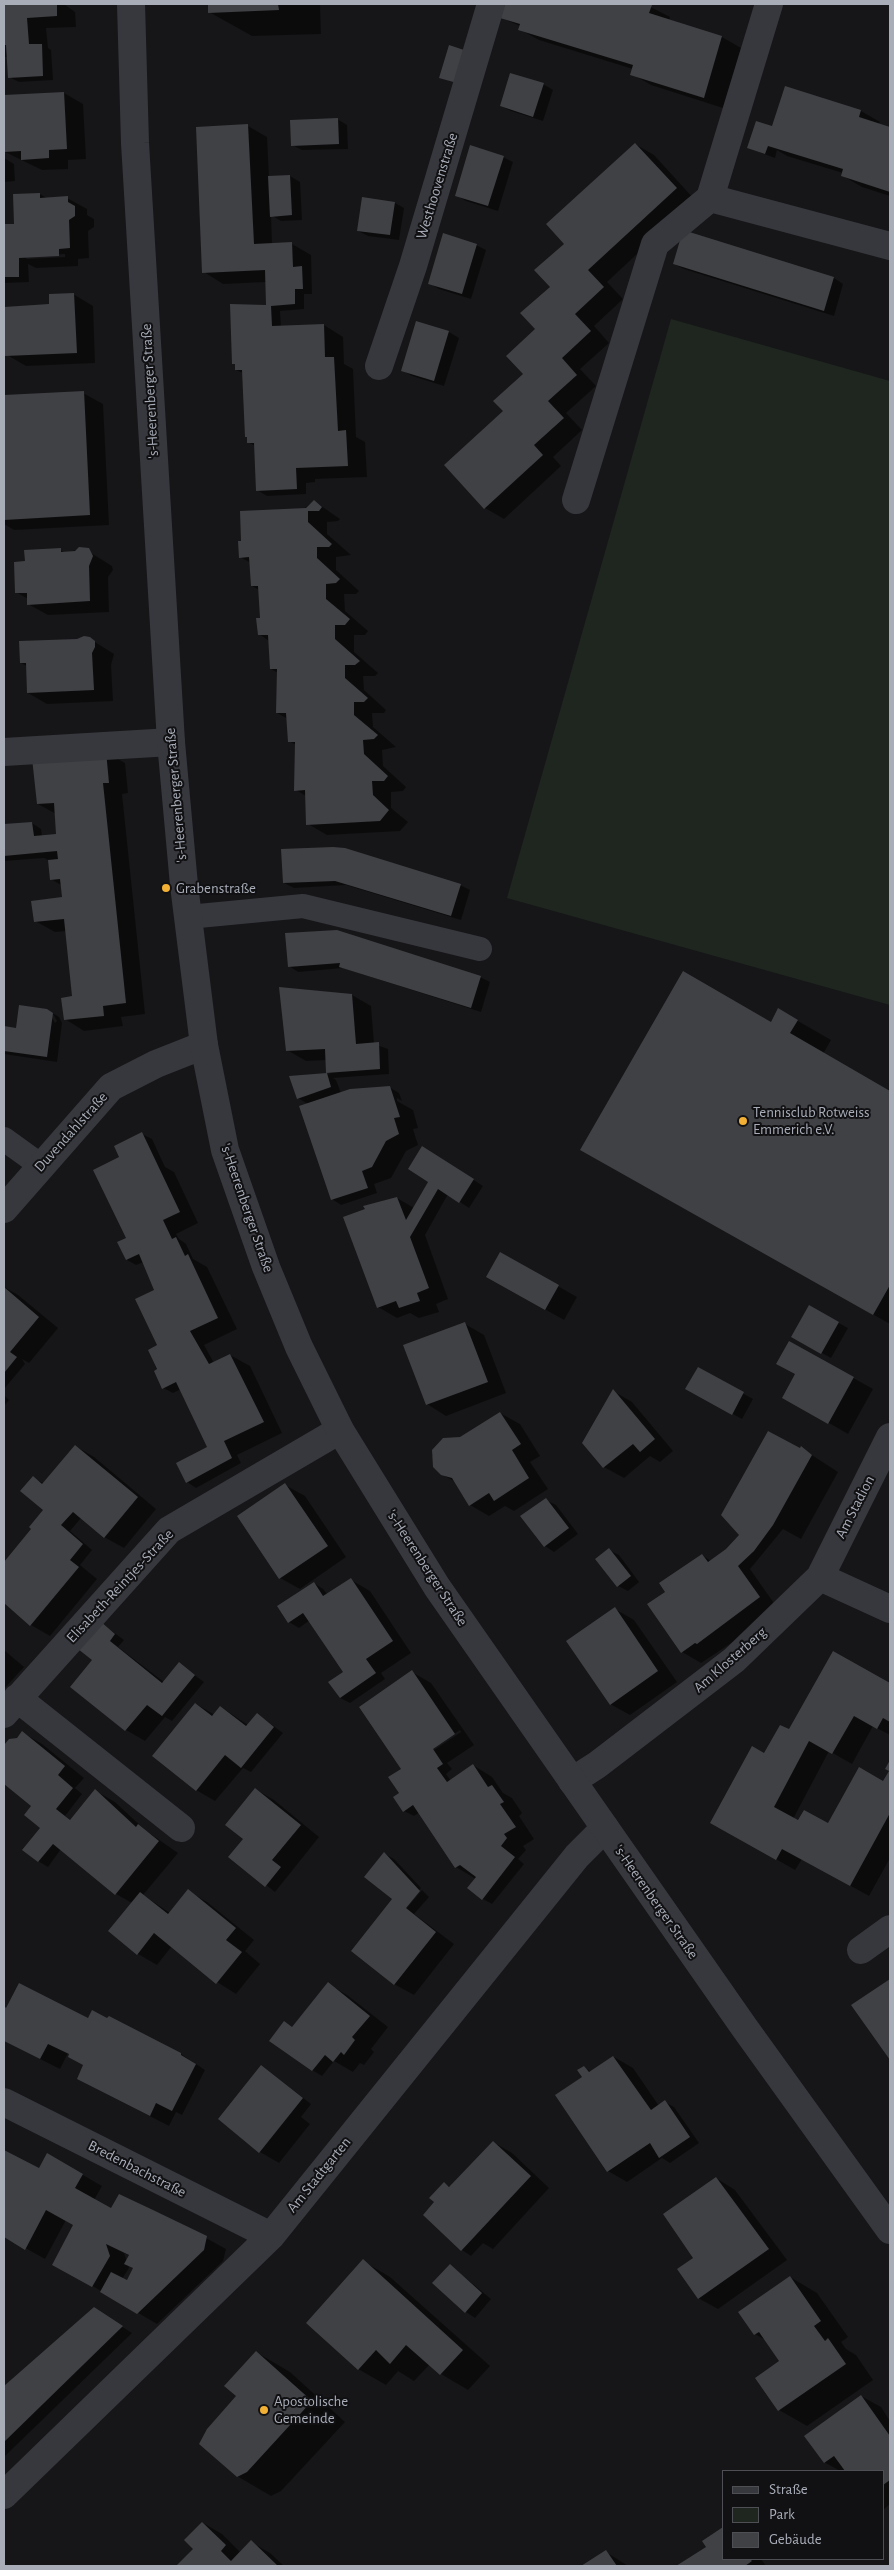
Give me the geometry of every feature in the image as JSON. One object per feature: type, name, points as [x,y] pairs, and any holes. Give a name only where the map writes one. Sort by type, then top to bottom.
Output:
[{"type":"street","name":"'s-Heerenberger Straße","points":[[132,4],[135,143],[171,742],[188,917],[204,1045],[225,1150],[257,1240],[300,1347],[340,1430],[437,1587],[750,2036],[890,2230]]},
{"type":"street","name":"Westhoovenstraße","points":[[379,366],[413,266],[491,4]]},
{"type":"street","points":[[576,500],[655,244],[710,198],[769,4]]},
{"type":"street","points":[[710,198],[890,246]]},
{"type":"street","points":[[4,752],[171,742]]},
{"type":"street","name":"Duvendahlstraße","points":[[4,1209],[40,1165],[111,1087],[156,1064],[204,1045]]},
{"type":"street","name":"Elisabeth-Reintjes-Straße","points":[[181,1828],[10,1706],[169,1530],[340,1430]]},
{"type":"street","name":"Am Stadion","points":[[820,1577],[890,1438]]},
{"type":"street","points":[[820,1577],[890,1610]]},
{"type":"street","name":"Am Klosterberg","points":[[572,1781],[597,1765],[734,1660],[820,1577]]},
{"type":"street","name":"Am Stadtgarten","points":[[4,2495],[271,2236],[577,1856],[605,1828]]},
{"type":"street","points":[[861,1950],[890,1929]]},
{"type":"street","name":"Bredenbachstraße","points":[[4,2102],[271,2236]]},
{"type":"lane","points":[[188,917],[303,906],[480,949]]},
{"type":"lane","points":[[4,1140],[40,1165]]},
{"type":"green space","points":[[671,319],[890,381],[890,1005],[507,898]]},
{"type":"building","points":[[4,4],[57,4],[57,16],[27,18],[29,44],[42,44],[43,76],[8,78],[6,45],[4,45]]},
{"type":"building","points":[[208,4],[278,4],[279,10],[208,13]]},
{"type":"building","points":[[505,4],[649,4],[652,5],[649,13],[722,36],[704,98],[630,75],[633,65],[518,30],[520,24],[500,18]]},
{"type":"building","points":[[449,45],[467,51],[457,83],[439,78]]},
{"type":"building","points":[[510,73],[544,83],[533,117],[500,106]]},
{"type":"building","points":[[785,86],[861,110],[859,117],[890,127],[890,192],[841,176],[843,169],[768,146],[765,154],[747,148],[756,121],[772,126]]},
{"type":"building","points":[[64,92],[67,149],[49,150],[49,158],[21,160],[21,151],[4,152],[4,95]]},
{"type":"building","points":[[338,118],[339,144],[291,146],[290,120]]},
{"type":"building","points":[[248,124],[254,244],[292,242],[293,267],[302,266],[303,289],[295,289],[295,304],[271,306],[272,326],[324,324],[325,357],[334,357],[338,431],[346,430],[348,466],[296,468],[297,489],[256,491],[254,443],[247,443],[247,437],[245,437],[242,370],[235,370],[235,364],[232,364],[230,304],[266,305],[265,270],[202,273],[196,127]]},
{"type":"building","points":[[635,143],[677,188],[588,270],[604,287],[575,314],[591,331],[562,358],[577,375],[548,401],[564,418],[534,445],[543,455],[484,509],[444,465],[503,411],[493,401],[523,374],[506,356],[535,329],[520,313],[550,287],[534,270],[564,244],[546,224]]},
{"type":"building","points":[[470,145],[504,156],[488,206],[455,196]]},
{"type":"building","points":[[290,175],[292,215],[270,217],[268,176]]},
{"type":"building","points":[[40,193],[40,198],[68,196],[68,202],[75,206],[75,216],[69,220],[70,248],[59,249],[59,256],[19,258],[19,277],[4,277],[4,224],[14,224],[13,194]]},
{"type":"building","points":[[362,197],[395,202],[390,235],[357,231]]},
{"type":"building","points":[[683,230],[834,277],[824,311],[673,264]]},
{"type":"building","points":[[443,233],[477,244],[462,294],[428,284]]},
{"type":"building","points":[[74,293],[77,353],[5,356],[4,307],[49,304],[49,294]]},
{"type":"building","points":[[416,321],[449,331],[434,381],[401,371]]},
{"type":"building","points":[[84,391],[90,515],[4,520],[4,395]]},
{"type":"building","points":[[314,500],[322,507],[319,511],[308,511],[308,522],[332,544],[329,547],[317,547],[317,558],[340,579],[336,583],[326,584],[326,599],[350,619],[345,625],[335,625],[335,639],[360,661],[355,665],[345,665],[345,678],[368,698],[364,702],[354,702],[354,715],[378,735],[374,739],[363,740],[364,754],[388,776],[384,781],[372,781],[373,795],[389,810],[380,821],[306,825],[305,790],[294,791],[295,742],[288,742],[286,713],[276,713],[277,669],[270,669],[268,635],[258,635],[256,618],[260,618],[258,586],[251,586],[249,557],[239,558],[238,541],[241,541],[240,511],[306,508]]},
{"type":"building","points":[[79,547],[89,548],[93,556],[89,566],[90,601],[27,605],[27,593],[15,593],[14,562],[25,561],[24,550],[61,548],[61,552],[75,551]]},
{"type":"building","points":[[84,636],[90,637],[95,641],[92,653],[94,690],[27,693],[26,663],[20,663],[19,641],[77,639]]},
{"type":"building","points":[[106,751],[109,783],[103,783],[126,1003],[103,1006],[104,1016],[64,1020],[61,998],[72,996],[64,919],[34,922],[31,901],[62,897],[60,879],[50,880],[48,860],[58,859],[57,851],[4,856],[4,824],[32,822],[34,836],[56,834],[54,803],[37,804],[32,758]]},
{"type":"building","points":[[345,848],[461,884],[451,916],[335,881],[283,883],[281,849]]},
{"type":"building","points":[[337,930],[481,976],[471,1008],[339,967],[340,963],[288,967],[285,933]]},
{"type":"building","name":"Tennisclub Rotweiss Emmerich e.V.","points":[[683,971],[771,1022],[778,1008],[798,1020],[790,1033],[890,1091],[890,1285],[873,1315],[580,1150]]},
{"type":"building","points":[[279,987],[352,994],[356,1044],[379,1042],[380,1069],[326,1073],[325,1049],[286,1051]]},
{"type":"building","points":[[19,1005],[47,1009],[53,1013],[47,1057],[4,1051],[4,1026],[16,1028]]},
{"type":"building","points":[[327,1073],[331,1087],[297,1099],[289,1076]]},
{"type":"building","points":[[390,1086],[400,1117],[394,1118],[399,1134],[386,1141],[372,1167],[362,1171],[368,1188],[331,1200],[299,1106],[350,1089]]},
{"type":"building","points":[[142,1132],[180,1212],[163,1220],[172,1239],[176,1237],[185,1256],[188,1254],[218,1318],[190,1331],[209,1364],[230,1354],[264,1422],[224,1441],[232,1458],[186,1483],[176,1463],[207,1447],[176,1382],[162,1389],[154,1371],[157,1369],[148,1350],[157,1345],[135,1299],[154,1290],[139,1254],[126,1260],[117,1242],[126,1238],[93,1170],[119,1157],[114,1146]]},
{"type":"building","points":[[422,1146],[474,1179],[459,1203],[438,1189],[410,1237],[429,1288],[417,1293],[420,1301],[399,1308],[396,1301],[377,1308],[343,1217],[365,1209],[363,1206],[397,1197],[406,1220],[428,1182],[408,1169]]},
{"type":"building","points":[[500,1252],[559,1285],[545,1310],[486,1277]]},
{"type":"building","points":[[4,1287],[39,1317],[10,1352],[17,1357],[4,1373]]},
{"type":"building","points":[[809,1305],[839,1322],[821,1354],[791,1337]]},
{"type":"building","points":[[465,1322],[488,1382],[426,1405],[403,1345]]},
{"type":"building","points":[[789,1341],[854,1377],[828,1424],[782,1398],[795,1374],[776,1364]]},
{"type":"building","points":[[698,1367],[744,1392],[732,1415],[685,1389]]},
{"type":"building","points":[[613,1389],[655,1439],[640,1452],[633,1444],[603,1468],[582,1443]]},
{"type":"building","points":[[500,1412],[521,1444],[512,1450],[529,1478],[494,1501],[489,1493],[469,1506],[452,1478],[441,1475],[433,1467],[432,1450],[443,1438],[460,1437]]},
{"type":"building","points":[[768,1431],[800,1448],[801,1446],[812,1455],[773,1525],[754,1551],[738,1566],[760,1597],[697,1644],[695,1643],[681,1653],[647,1604],[665,1592],[659,1583],[702,1554],[708,1562],[726,1549],[739,1535],[721,1515]]},
{"type":"building","points":[[75,1445],[138,1497],[104,1538],[73,1512],[61,1525],[83,1544],[70,1560],[79,1567],[30,1626],[4,1603],[4,1562],[31,1529],[29,1527],[43,1510],[20,1491],[33,1476],[42,1484]]},
{"type":"building","points":[[285,1483],[328,1546],[279,1579],[237,1516]]},
{"type":"building","points":[[546,1498],[569,1528],[544,1547],[520,1516]]},
{"type":"building","points":[[609,1548],[631,1576],[617,1587],[595,1559]]},
{"type":"building","points":[[351,1578],[393,1641],[366,1659],[376,1673],[340,1698],[328,1682],[343,1672],[303,1613],[288,1623],[277,1606],[314,1582],[323,1596]]},
{"type":"building","points":[[615,1607],[658,1671],[610,1705],[566,1641]]},
{"type":"building","points":[[100,1621],[115,1634],[110,1641],[162,1683],[179,1662],[195,1675],[162,1716],[147,1705],[125,1731],[70,1687],[92,1660],[78,1649]]},
{"type":"building","points":[[833,1651],[890,1683],[890,1722],[883,1718],[877,1729],[854,1716],[832,1754],[809,1741],[774,1807],[798,1820],[804,1810],[828,1823],[859,1767],[883,1781],[889,1771],[885,1769],[890,1760],[890,1813],[850,1886],[782,1849],[776,1860],[710,1823],[752,1746],[764,1753],[780,1725],[789,1729]]},
{"type":"building","points":[[412,1670],[455,1734],[433,1749],[443,1764],[437,1768],[447,1782],[473,1764],[488,1787],[492,1785],[504,1802],[500,1804],[516,1827],[504,1834],[507,1838],[501,1846],[515,1857],[482,1900],[467,1888],[476,1877],[460,1865],[455,1868],[413,1805],[403,1812],[393,1797],[399,1793],[388,1777],[401,1769],[359,1707]]},
{"type":"building","points":[[195,1703],[212,1716],[220,1706],[246,1726],[257,1713],[274,1727],[241,1768],[225,1755],[196,1791],[152,1756]]},
{"type":"building","points":[[22,1731],[65,1766],[58,1775],[73,1788],[56,1809],[70,1820],[95,1789],[136,1827],[138,1824],[159,1841],[115,1895],[53,1844],[38,1862],[22,1850],[40,1828],[24,1815],[31,1806],[4,1784],[4,1745],[9,1739],[17,1738]]},
{"type":"building","points":[[255,1788],[301,1825],[272,1860],[281,1867],[265,1887],[228,1857],[243,1839],[225,1825]]},
{"type":"building","points":[[384,1852],[420,1891],[406,1908],[436,1932],[394,1985],[351,1951],[392,1899],[364,1877]]},
{"type":"building","points":[[188,1889],[236,1928],[226,1940],[242,1952],[216,1984],[154,1933],[137,1955],[108,1931],[140,1892],[168,1914]]},
{"type":"building","points":[[890,1979],[890,2060],[851,2005]]},
{"type":"building","points":[[328,1982],[370,2016],[352,2037],[355,2040],[344,2055],[341,2052],[333,2062],[325,2055],[312,2071],[269,2041],[284,2021],[292,2027]]},
{"type":"building","points":[[19,1983],[88,2018],[92,2010],[107,2018],[109,2016],[181,2053],[181,2055],[196,2064],[172,2111],[156,2103],[150,2116],[77,2079],[83,2065],[68,2057],[69,2054],[48,2044],[40,2059],[4,2041],[4,2006],[6,2008]]},
{"type":"building","points":[[613,2056],[651,2110],[665,2100],[690,2137],[659,2158],[650,2143],[607,2172],[555,2095],[582,2077],[577,2070],[584,2066],[589,2072]]},
{"type":"building","points":[[261,2065],[303,2098],[259,2153],[218,2119]]},
{"type":"building","points":[[493,2141],[531,2176],[461,2251],[423,2215],[434,2202],[429,2198],[444,2182],[449,2187]]},
{"type":"building","points":[[4,2150],[39,2168],[47,2153],[83,2174],[75,2188],[111,2208],[119,2194],[153,2210],[207,2236],[204,2250],[137,2314],[100,2292],[111,2272],[127,2280],[133,2268],[124,2264],[129,2255],[106,2244],[110,2256],[92,2287],[52,2265],[73,2225],[46,2210],[25,2250],[4,2237]]},
{"type":"building","points":[[716,2177],[769,2249],[698,2299],[677,2269],[693,2258],[663,2214]]},
{"type":"building","points":[[363,2259],[463,2350],[440,2375],[406,2345],[390,2364],[376,2350],[358,2370],[306,2323]]},
{"type":"building","points":[[450,2264],[482,2293],[465,2313],[432,2283]]},
{"type":"building","points":[[790,2276],[821,2321],[814,2326],[825,2341],[828,2338],[846,2364],[778,2411],[755,2378],[779,2361],[759,2332],[754,2335],[738,2312]]},
{"type":"building","points":[[94,2307],[123,2326],[4,2442],[4,2386]]},
{"type":"building","name":"Apostolische Gemeinde","points":[[256,2351],[312,2401],[247,2472],[237,2477],[199,2444],[207,2429],[236,2396],[224,2386]]},
{"type":"building","points":[[861,2395],[890,2436],[890,2480],[884,2484],[884,2470],[844,2470],[834,2456],[824,2463],[804,2436]]},
{"type":"building","points":[[202,2522],[226,2545],[221,2551],[231,2561],[251,2540],[278,2566],[176,2566],[193,2549],[184,2540]]},
{"type":"building","points":[[722,2528],[722,2560],[752,2561],[745,2566],[676,2566],[706,2547],[702,2541]]},
{"type":"building","points":[[606,2550],[617,2566],[581,2566]]},
{"type":"place","name":"Grabenstraße","points":[[166,888]]},
{"type":"place","name":"Tennisclub Rotweiss Emmerich e.V.","points":[[743,1121]]},
{"type":"place","name":"Apostolische Gemeinde","points":[[264,2410]]}]
